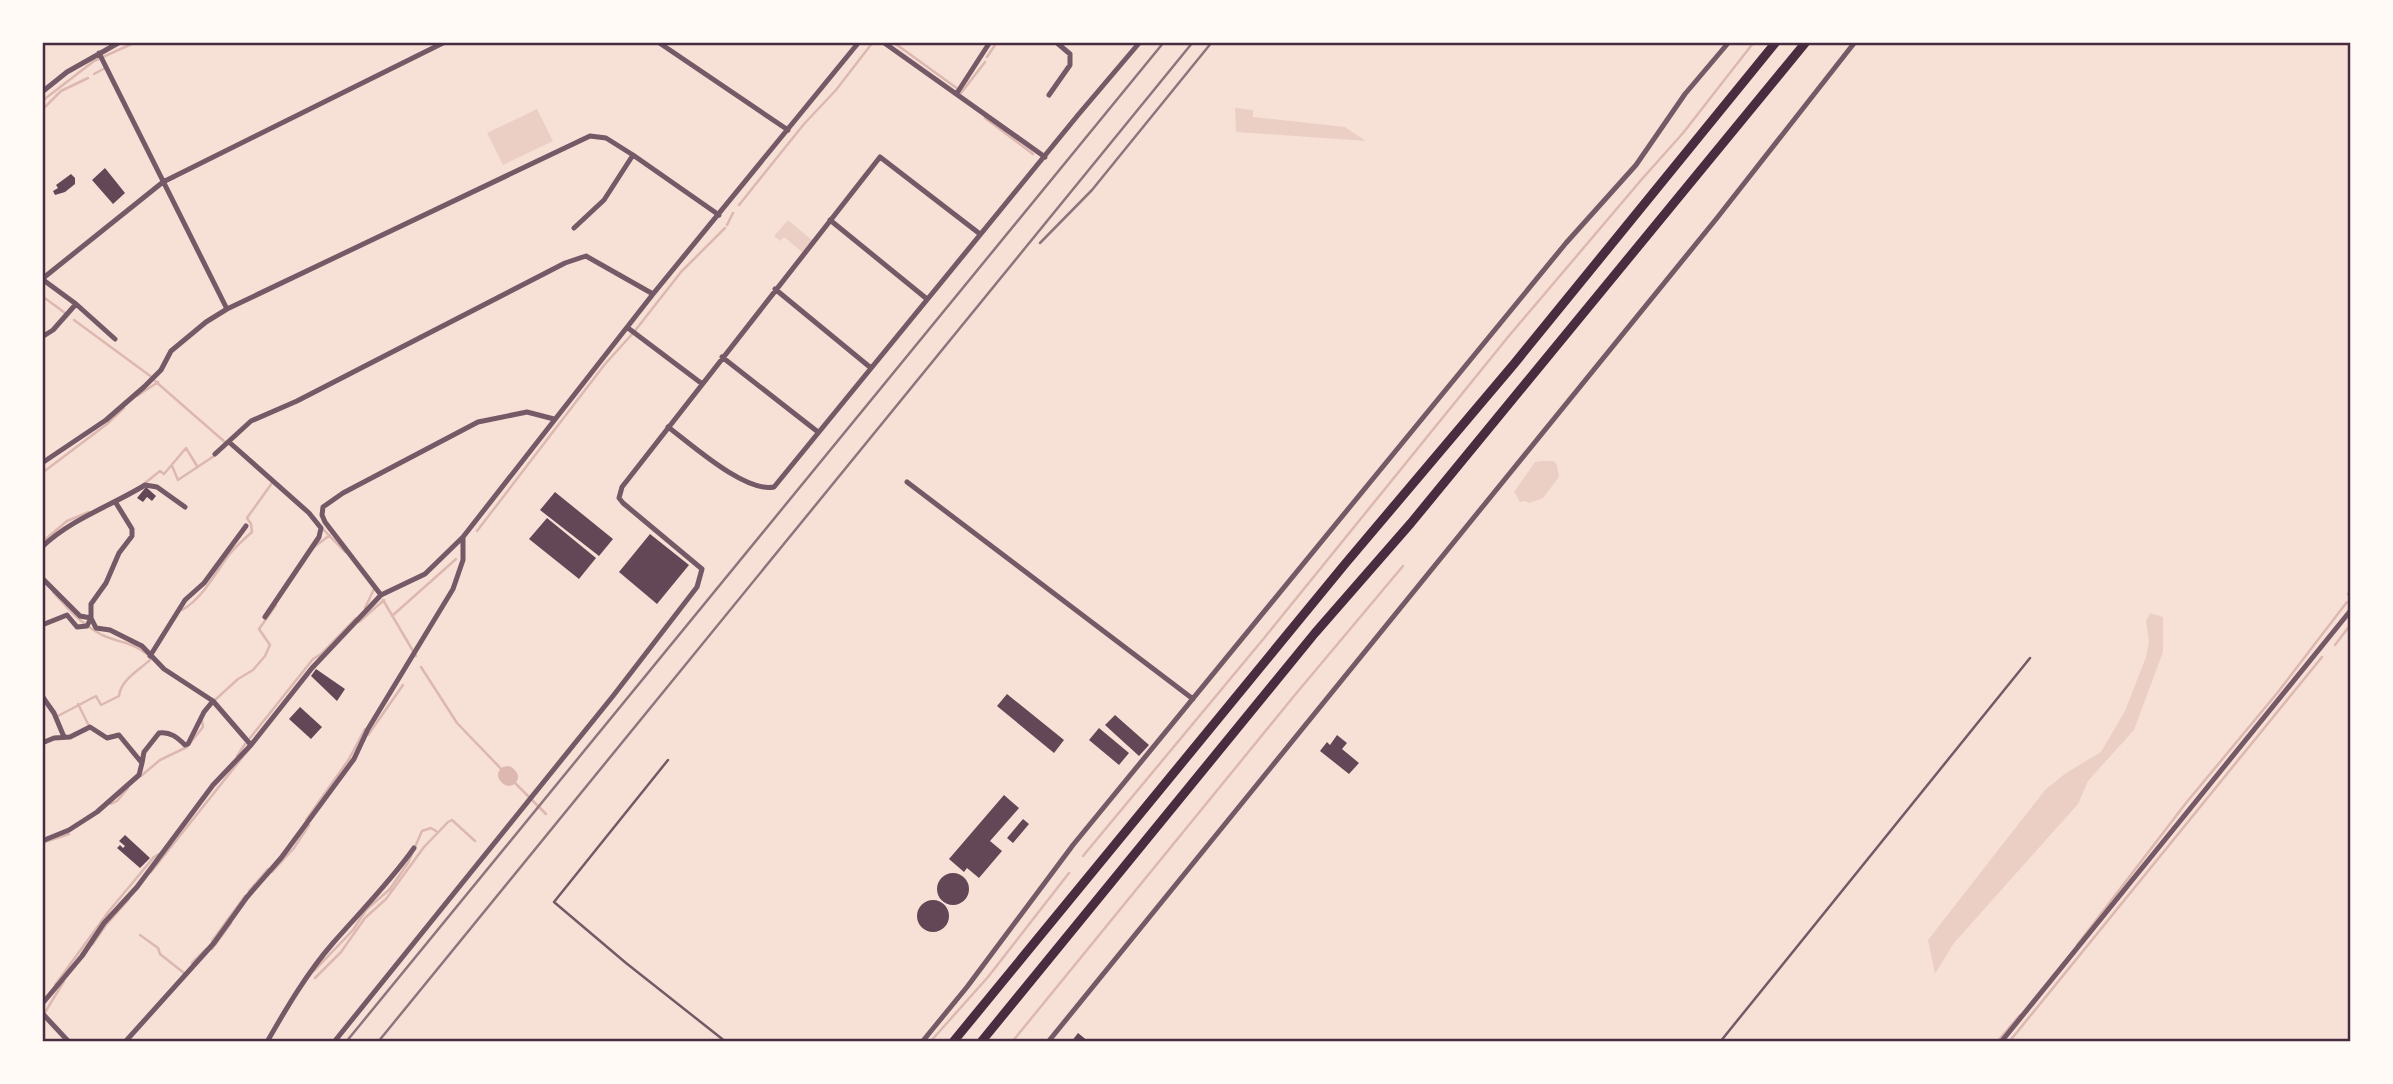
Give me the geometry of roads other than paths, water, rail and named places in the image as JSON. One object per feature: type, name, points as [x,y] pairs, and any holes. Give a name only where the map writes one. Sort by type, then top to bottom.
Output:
[{"type":"highway","points":[[953,1042],[1327,586],[1514,364],[1776,42]]},
{"type":"highway","points":[[982,1042],[1315,633],[1411,523],[1806,42]]},
{"type":"street","points":[[42,92],[67,72],[120,42]]},
{"type":"street","points":[[115,339],[76,304],[42,279],[163,182],[445,42]]},
{"type":"street","points":[[658,42],[788,130]]},
{"type":"street","points":[[42,1004],[82,956],[104,923],[137,887],[213,785],[251,745],[312,668],[381,595],[425,574],[463,537],[653,294],[859,42]]},
{"type":"street","points":[[883,42],[897,48],[1045,157]]},
{"type":"street","points":[[957,93],[990,42]]},
{"type":"street","points":[[1048,94],[1070,65],[1070,54],[1056,42]]},
{"type":"street","points":[[668,426],[736,478],[768,488],[774,487],[1140,42]]},
{"type":"street","points":[[922,1042],[969,985],[1073,845],[1566,243],[1636,165],[1685,94],[1729,42]]},
{"type":"street","points":[[1048,1042],[1708,229],[1855,42]]},
{"type":"street","points":[[99,53],[227,309]]},
{"type":"street","points":[[42,463],[106,419],[144,387],[160,370],[172,351],[206,322],[227,309],[590,135],[606,138],[719,215]]},
{"type":"street","points":[[574,228],[604,200],[633,155]]},
{"type":"street","points":[[334,1042],[613,696],[697,587],[702,569],[619,498],[622,487],[880,157],[981,234]]},
{"type":"street","points":[[830,220],[927,299]]},
{"type":"street","points":[[215,454],[251,421],[298,401],[576,259],[586,256],[653,294]]},
{"type":"street","points":[[775,289],[871,368]]},
{"type":"street","points":[[42,337],[53,330],[76,304]]},
{"type":"street","points":[[628,328],[701,383]]},
{"type":"street","points":[[722,357],[818,432]]},
{"type":"street","points":[[381,595],[325,522],[323,507],[355,487],[478,422],[527,412],[554,419]]},
{"type":"street","points":[[229,442],[309,513],[321,528],[319,537],[265,617]]},
{"type":"street","points":[[907,482],[1193,699]]},
{"type":"street","points":[[42,547],[68,526],[149,484],[185,507]]},
{"type":"street","points":[[42,625],[67,615],[77,626],[87,626],[91,618],[91,604],[132,536],[132,530],[116,503]]},
{"type":"street","points":[[150,656],[185,600],[204,583],[246,526]]},
{"type":"street","points":[[125,1042],[214,943],[354,759],[368,729],[412,653],[435,622],[459,576],[463,560],[463,537]]},
{"type":"street","points":[[42,578],[80,616],[91,618]]},
{"type":"street","points":[[2001,1042],[2351,610]]},
{"type":"street","points":[[91,618],[96,628],[110,630],[142,646],[164,669],[213,701],[251,745]]},
{"type":"street","points":[[42,696],[54,713],[64,737]]},
{"type":"street","points":[[42,841],[82,823],[139,775],[144,752],[159,733],[165,732],[178,738],[185,746],[188,744],[204,712],[213,701]]},
{"type":"street","points":[[42,743],[54,738],[70,737],[90,727],[107,738],[119,735],[142,763]]},
{"type":"street","points":[[267,1042],[306,978],[333,943],[391,880],[414,848]]},
{"type":"street","points":[[42,1013],[69,1042]]},
{"type":"lane","points":[[1720,1042],[2030,658]]},
{"type":"lane","points":[[668,760],[554,902],[726,1042]]},
{"type":"waterway","points":[[42,101],[94,61],[136,42]]},
{"type":"waterway","points":[[739,205],[873,42]]},
{"type":"waterway","points":[[893,42],[958,89]]},
{"type":"waterway","points":[[987,57],[997,42]]},
{"type":"waterway","points":[[1083,856],[1508,337],[1683,133],[1754,42]]},
{"type":"waterway","points":[[961,93],[985,62]]},
{"type":"waterway","points":[[94,74],[107,67]]},
{"type":"waterway","points":[[42,110],[61,91],[88,78]]},
{"type":"waterway","points":[[985,118],[1033,154]]},
{"type":"waterway","points":[[727,225],[733,213]]},
{"type":"waterway","points":[[477,531],[605,364],[681,272],[725,228]]},
{"type":"waterway","points":[[42,296],[65,313]]},
{"type":"waterway","points":[[74,320],[153,378]]},
{"type":"waterway","points":[[155,381],[226,443]]},
{"type":"waterway","points":[[137,396],[158,382]]},
{"type":"waterway","points":[[42,473],[124,408]]},
{"type":"waterway","points":[[145,483],[160,471],[164,474],[186,448],[197,466]]},
{"type":"waterway","points":[[172,466],[178,480],[214,456]]},
{"type":"waterway","points":[[182,610],[202,593],[231,553],[252,532],[247,518],[272,483]]},
{"type":"waterway","points":[[42,542],[67,521],[89,512]]},
{"type":"waterway","points":[[323,529],[345,552]]},
{"type":"waterway","points":[[314,547],[330,535]]},
{"type":"waterway","points":[[392,616],[456,559]]},
{"type":"waterway","points":[[1012,1042],[1403,566]]},
{"type":"waterway","points":[[365,608],[374,589]]},
{"type":"waterway","points":[[2348,594],[2351,591]]},
{"type":"waterway","points":[[53,592],[75,616],[94,631],[147,654]]},
{"type":"waterway","points":[[383,600],[416,656]]},
{"type":"waterway","points":[[359,622],[384,600]]},
{"type":"waterway","points":[[2077,945],[2186,803],[2278,692],[2347,602]]},
{"type":"waterway","points":[[215,700],[238,679],[253,670],[265,656],[270,645],[259,629],[276,605]]},
{"type":"waterway","points":[[250,738],[313,659],[356,618]]},
{"type":"waterway","points":[[2335,645],[2351,624]]},
{"type":"waterway","points":[[56,717],[96,696],[101,705],[119,696],[128,679],[153,657]]},
{"type":"waterway","points":[[2009,1042],[2322,657]]},
{"type":"waterway","points":[[421,667],[457,723],[507,775]]},
{"type":"waterway","points":[[368,735],[403,685]]},
{"type":"waterway","points":[[78,704],[89,726]]},
{"type":"waterway","points":[[141,776],[160,760],[187,747],[203,727],[202,721]]},
{"type":"waterway","points":[[306,820],[349,759],[365,729]]},
{"type":"waterway","points":[[237,756],[245,744]]},
{"type":"waterway","points":[[151,872],[249,749]]},
{"type":"waterway","points":[[509,777],[546,814]]},
{"type":"waterway","points":[[111,804],[128,788]]},
{"type":"waterway","points":[[315,978],[341,952],[365,918],[386,899],[424,847],[448,822],[452,820],[475,841]]},
{"type":"waterway","points":[[272,872],[294,848],[309,825]]},
{"type":"waterway","points":[[314,971],[353,930],[366,910],[390,889],[408,863],[422,831],[431,828],[436,831]]},
{"type":"waterway","points":[[45,842],[69,834]]},
{"type":"waterway","points":[[55,985],[109,911],[159,854]]},
{"type":"waterway","points":[[249,891],[268,869]]},
{"type":"waterway","points":[[930,1042],[988,977],[1069,873]]},
{"type":"waterway","points":[[212,941],[245,896]]},
{"type":"waterway","points":[[92,945],[129,899]]},
{"type":"waterway","points":[[212,949],[231,923]]},
{"type":"waterway","points":[[140,935],[184,973]]},
{"type":"waterway","points":[[192,963],[206,949]]},
{"type":"waterway","points":[[44,1014],[64,981]]},
{"type":"waterway","points":[[1997,1042],[2020,1015]]},
{"type":"railway","points":[[346,1042],[1164,42]]},
{"type":"railway","points":[[378,1042],[1193,42]]},
{"type":"railway","points":[[1040,243],[1092,190],[1212,42]]}]
